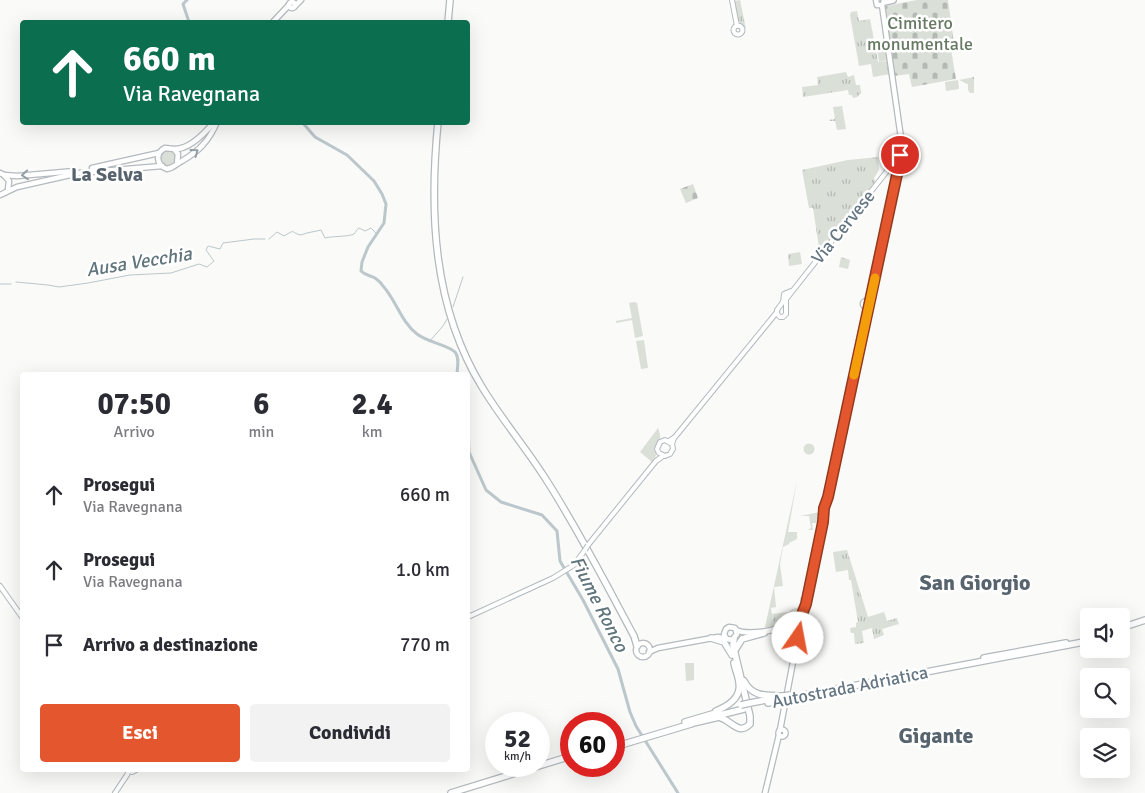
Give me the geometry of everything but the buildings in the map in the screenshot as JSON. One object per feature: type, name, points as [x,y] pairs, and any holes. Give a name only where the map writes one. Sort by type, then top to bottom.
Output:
[{"type":"highway","points":[[449,20],[451,0]]},
{"type":"highway","points":[[883,2],[893,0]]},
{"type":"highway","points":[[439,125],[435,156],[433,239],[457,335],[483,386],[546,475],[640,644]]},
{"type":"highway","points":[[1130,627],[1145,622]]},
{"type":"highway","points":[[734,652],[742,639],[764,633]]},
{"type":"highway","points":[[711,638],[724,642],[734,652]]},
{"type":"highway","points":[[689,724],[719,717],[724,718],[738,729],[743,729],[748,727],[751,722],[731,638]]},
{"type":"highway","name":"Autostrada Adriatica","points":[[625,743],[705,716],[786,697],[1080,641]]},
{"type":"highway","points":[[739,676],[747,687],[760,696],[786,697]]},
{"type":"highway","points":[[705,716],[734,700],[739,687],[739,676]]},
{"type":"highway","points":[[734,726],[732,718],[742,707]]},
{"type":"highway","name":"Autostrada Adriatica","points":[[661,731],[742,707]]},
{"type":"highway","name":"Autostrada Adriatica","points":[[625,741],[633,740]]},
{"type":"highway","points":[[451,793],[560,761]]},
{"type":"highway","points":[[464,793],[560,762]]},
{"type":"main road","points":[[732,0],[737,26]]},
{"type":"main road","points":[[765,793],[778,742],[781,736],[785,734],[782,730],[782,721],[800,626],[799,622],[804,610],[900,159],[883,2],[877,5],[876,0]]},
{"type":"main road","points":[[275,20],[295,4]]},
{"type":"main road","points":[[2,174],[17,176],[73,171],[159,153],[165,148],[179,149],[188,145],[212,125]]},
{"type":"main road","points":[[0,195],[17,186],[87,172],[162,166],[170,168],[201,148],[210,137],[214,125]]},
{"type":"main road","points":[[174,149],[179,157],[178,164]]},
{"type":"main road","points":[[159,153],[158,159],[162,166]]},
{"type":"main road","name":"Via Cervese","points":[[670,443],[779,310],[784,295],[793,290],[900,159]]},
{"type":"main road","points":[[2,174],[7,177],[9,184],[7,191]]},
{"type":"main road","points":[[779,317],[779,310],[786,310],[786,295]]},
{"type":"main road","name":"Via Cervese","points":[[768,322],[775,317],[785,316],[786,310]]},
{"type":"main road","name":"Via Cervese","points":[[664,440],[670,443],[673,449],[668,456],[661,454],[657,449],[660,442],[664,440]]},
{"type":"main road","name":"Via Cervese","points":[[470,616],[542,584],[572,566],[661,454]]},
{"type":"main road","points":[[0,586],[20,614]]},
{"type":"main road","points":[[798,630],[789,631],[782,629],[764,633],[741,634],[731,638],[718,637],[649,649],[640,644],[636,652],[640,657],[645,657],[649,649],[654,647],[718,635],[729,627],[741,632],[763,631],[782,627],[788,620],[799,616],[804,610]]},
{"type":"main road","points":[[794,618],[799,622]]},
{"type":"main road","points":[[786,623],[789,631],[794,635],[796,645]]},
{"type":"main road","points":[[731,638],[736,630]]},
{"type":"main road","points":[[724,632],[731,638]]},
{"type":"main road","points":[[114,793],[130,772]]},
{"type":"green space","points":[[740,0],[746,29],[738,20],[734,1]]},
{"type":"green space","name":"Cimitero monumentale","points":[[917,0],[948,0],[954,43],[950,44],[956,79],[912,87],[909,74],[894,76],[885,6]]},
{"type":"green space","points":[[857,11],[859,21],[870,19],[878,62],[888,61],[890,74],[873,77],[871,64],[859,66],[850,15],[851,12]]},
{"type":"green space","points":[[885,41],[888,60],[879,62],[876,42]]},
{"type":"green space","points":[[846,72],[848,77],[854,75],[856,85],[860,85],[861,93],[857,97],[853,98],[852,95],[849,95],[848,90],[803,97],[802,87],[818,85],[817,77]]},
{"type":"green space","points":[[974,77],[974,93],[970,93],[968,84],[959,80]]},
{"type":"green space","points":[[958,80],[959,89],[946,91],[945,82]]},
{"type":"green space","points":[[842,106],[846,129],[837,130],[835,121],[829,120],[835,119],[833,107]]},
{"type":"green space","points":[[165,149],[176,152],[177,163],[169,168],[161,164],[159,156]]},
{"type":"green space","points":[[878,157],[879,170],[874,178],[876,185],[820,254],[813,208],[809,208],[802,170],[848,160]]},
{"type":"green space","points":[[693,184],[698,198],[686,203],[680,189]]},
{"type":"green space","points":[[800,252],[802,264],[789,266],[788,254]]},
{"type":"green space","points":[[841,257],[850,260],[848,269],[839,267]]},
{"type":"green space","points":[[629,303],[637,303],[643,336],[635,338],[632,320],[616,323],[616,321],[632,318]]},
{"type":"green space","points":[[644,340],[648,368],[641,369],[636,341]]},
{"type":"green space","points":[[658,428],[660,444],[654,460],[648,469],[652,462],[640,452]]},
{"type":"green space","points":[[809,443],[815,449],[809,455],[803,449]]},
{"type":"green space","points":[[797,481],[788,532],[797,532],[797,539],[783,547],[780,564],[783,586],[774,587],[776,607],[771,608],[774,628],[767,629],[765,627]]},
{"type":"green space","points":[[820,512],[821,523],[812,523],[813,530],[808,530],[811,528],[809,516],[800,516]]},
{"type":"green space","points":[[847,550],[868,617],[884,612],[887,621],[897,618],[899,624],[882,629],[884,635],[874,639],[872,628],[862,631],[864,643],[855,644],[854,633],[851,633],[850,628],[856,627],[858,622],[848,570],[836,572],[833,552]]},
{"type":"green space","points":[[800,597],[805,598],[799,614],[789,617],[782,625],[774,627],[772,614],[789,612],[800,607]]},
{"type":"green space","points":[[685,663],[694,663],[694,680],[686,681]]},
{"type":"waterway","name":"Fiume Ronco","points":[[187,0],[183,4],[188,20]]},
{"type":"waterway","name":"Fiume Ronco","points":[[305,125],[315,137],[347,155],[374,181],[386,204],[384,223],[368,247],[362,262],[361,271],[375,278],[388,292],[411,329],[426,339],[448,347],[457,354],[457,372]]},
{"type":"waterway","name":"Ausa Vecchia","points":[[269,239],[277,232],[284,236],[292,232],[301,235],[321,230],[325,238],[348,236],[354,234],[359,228],[365,231],[371,228],[377,234]]},
{"type":"waterway","name":"Ausa Vecchia","points":[[16,282],[59,287],[130,275],[171,273],[199,264],[207,267],[214,261],[206,250],[208,246],[220,249],[223,243],[265,239]]},
{"type":"waterway","points":[[453,307],[463,277]]},
{"type":"waterway","name":"Ausa Vecchia","points":[[0,284],[11,284]]},
{"type":"waterway","points":[[429,342],[447,319]]},
{"type":"waterway","name":"Fiume Ronco","points":[[470,454],[486,490],[501,502],[542,515],[557,531],[560,561],[583,600],[618,669],[630,712],[636,726],[678,793]]},
{"type":"slow traffic","points":[[854,375],[875,278]]},
{"type":"district","name":"La Selva","points":[[107,174]]},
{"type":"district","name":"San Giorgio","points":[[975,582]]},
{"type":"district","name":"Gigante","points":[[936,735]]},
{"type":"route","points":[[798,638],[799,622],[806,604],[823,522],[824,508],[827,503],[867,308],[871,298],[902,158],[900,155]]}]
